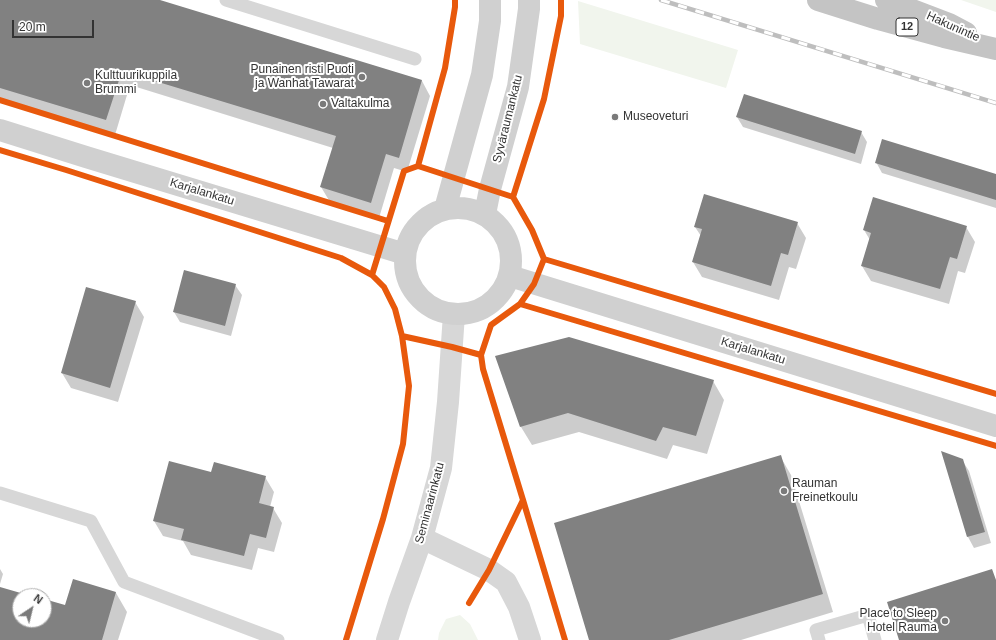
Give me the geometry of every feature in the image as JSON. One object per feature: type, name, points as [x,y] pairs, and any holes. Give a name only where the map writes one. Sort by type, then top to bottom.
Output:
[{"type":"highway","name":"Hakunintie","points":[[818,0],[878,19],[944,37],[996,48]]},
{"type":"highway","name":"Hakunintie","points":[[886,0],[949,24],[996,48]]},
{"type":"main road","points":[[445,209],[482,75],[490,21],[490,0]]},
{"type":"main road","name":"Syväraumankatu","points":[[485,214],[490,189],[518,87],[529,0]]},
{"type":"main road","name":"Karjalankatu","points":[[0,130],[86,158],[405,254]]},
{"type":"main road","points":[[459,207],[476,210],[485,214],[502,229],[509,243],[512,259],[510,276],[506,285],[494,301],[486,307],[469,314],[454,314],[428,306],[410,284],[406,274],[404,263],[405,254],[411,234],[426,218],[445,209],[459,207]]},
{"type":"main road","name":"Karjalankatu","points":[[510,276],[996,426]]},
{"type":"street","name":"Seminaarinkatu","points":[[387,640],[422,538],[441,468],[448,402],[454,314]]},
{"type":"street","points":[[422,538],[489,570],[506,582],[520,607],[530,640]]},
{"type":"lane","points":[[226,0],[415,59]]},
{"type":"lane","points":[[0,493],[90,520],[124,582],[278,640]]},
{"type":"lane","points":[[819,640],[816,630],[868,615],[875,640]]},
{"type":"shaded area","points":[[961,0],[996,0],[996,12]]},
{"type":"shaded area","points":[[578,1],[738,50],[726,88],[580,44]]},
{"type":"shaded area","points":[[460,615],[470,624],[478,640],[438,640],[439,633],[446,619]]},
{"type":"building","name":"Valtakulma","points":[[0,0],[160,0],[422,80],[399,158],[386,154],[371,203],[320,187],[336,136],[122,71],[106,120],[0,88]]},
{"type":"building","points":[[744,94],[862,131],[855,154],[736,117]]},
{"type":"building","points":[[882,139],[996,174],[996,200],[875,163]]},
{"type":"building","points":[[704,194],[798,222],[788,255],[781,253],[771,286],[692,262],[702,229],[694,227]]},
{"type":"building","points":[[873,197],[967,226],[957,259],[950,257],[940,289],[861,266],[871,233],[863,230]]},
{"type":"building","points":[[184,270],[236,284],[225,326],[173,312]]},
{"type":"building","points":[[86,287],[136,301],[110,388],[61,373]]},
{"type":"building","points":[[569,337],[714,380],[696,436],[663,427],[656,441],[568,413],[520,427],[495,356]]},
{"type":"building","points":[[941,451],[963,459],[985,532],[967,537]]},
{"type":"building","name":"Rauman Freinetkoulu","points":[[781,455],[823,594],[669,640],[589,640],[554,523]]},
{"type":"building","points":[[169,461],[211,472],[214,462],[266,476],[259,503],[274,507],[266,538],[250,534],[244,556],[181,540],[184,529],[153,521]]},
{"type":"building","name":"Place to Sleep Hotel Rauma","points":[[992,569],[996,580],[996,640],[899,640],[887,602]]},
{"type":"building","points":[[73,579],[116,592],[102,640],[0,640],[0,587],[12,590],[12,628],[52,628],[52,601],[65,605]]},
{"type":"railway","points":[[661,0],[996,103]]},
{"type":"cycle path","points":[[418,166],[445,68],[455,0]]},
{"type":"cycle path","points":[[513,197],[544,99],[561,16],[561,0]]},
{"type":"cycle path","points":[[0,100],[388,221]]},
{"type":"cycle path","points":[[0,150],[341,258],[372,275],[384,287],[395,309],[402,336],[481,355],[491,325],[520,304]]},
{"type":"cycle path","points":[[372,275],[404,171],[418,166],[513,197],[532,230],[544,259],[534,284],[520,304],[996,446]]},
{"type":"cycle path","points":[[544,259],[996,394]]},
{"type":"cycle path","points":[[346,640],[383,519],[403,444],[409,386],[402,336]]},
{"type":"cycle path","points":[[481,355],[483,369],[565,640]]},
{"type":"cycle path","points":[[469,603],[489,570],[523,500]]},
{"type":"place","name":"Punainen risti Puoti ja Wanhat Tawarat","points":[[362,77]]},
{"type":"place","name":"Kulttuurikuppila Brummi","points":[[87,83]]},
{"type":"place","name":"Valtakulma","points":[[323,104]]},
{"type":"place","name":"Museoveturi","points":[[615,117]]},
{"type":"place","name":"Rauman Freinetkoulu","points":[[784,491]]},
{"type":"place","name":"Place to Sleep Hotel Rauma","points":[[945,621]]}]
